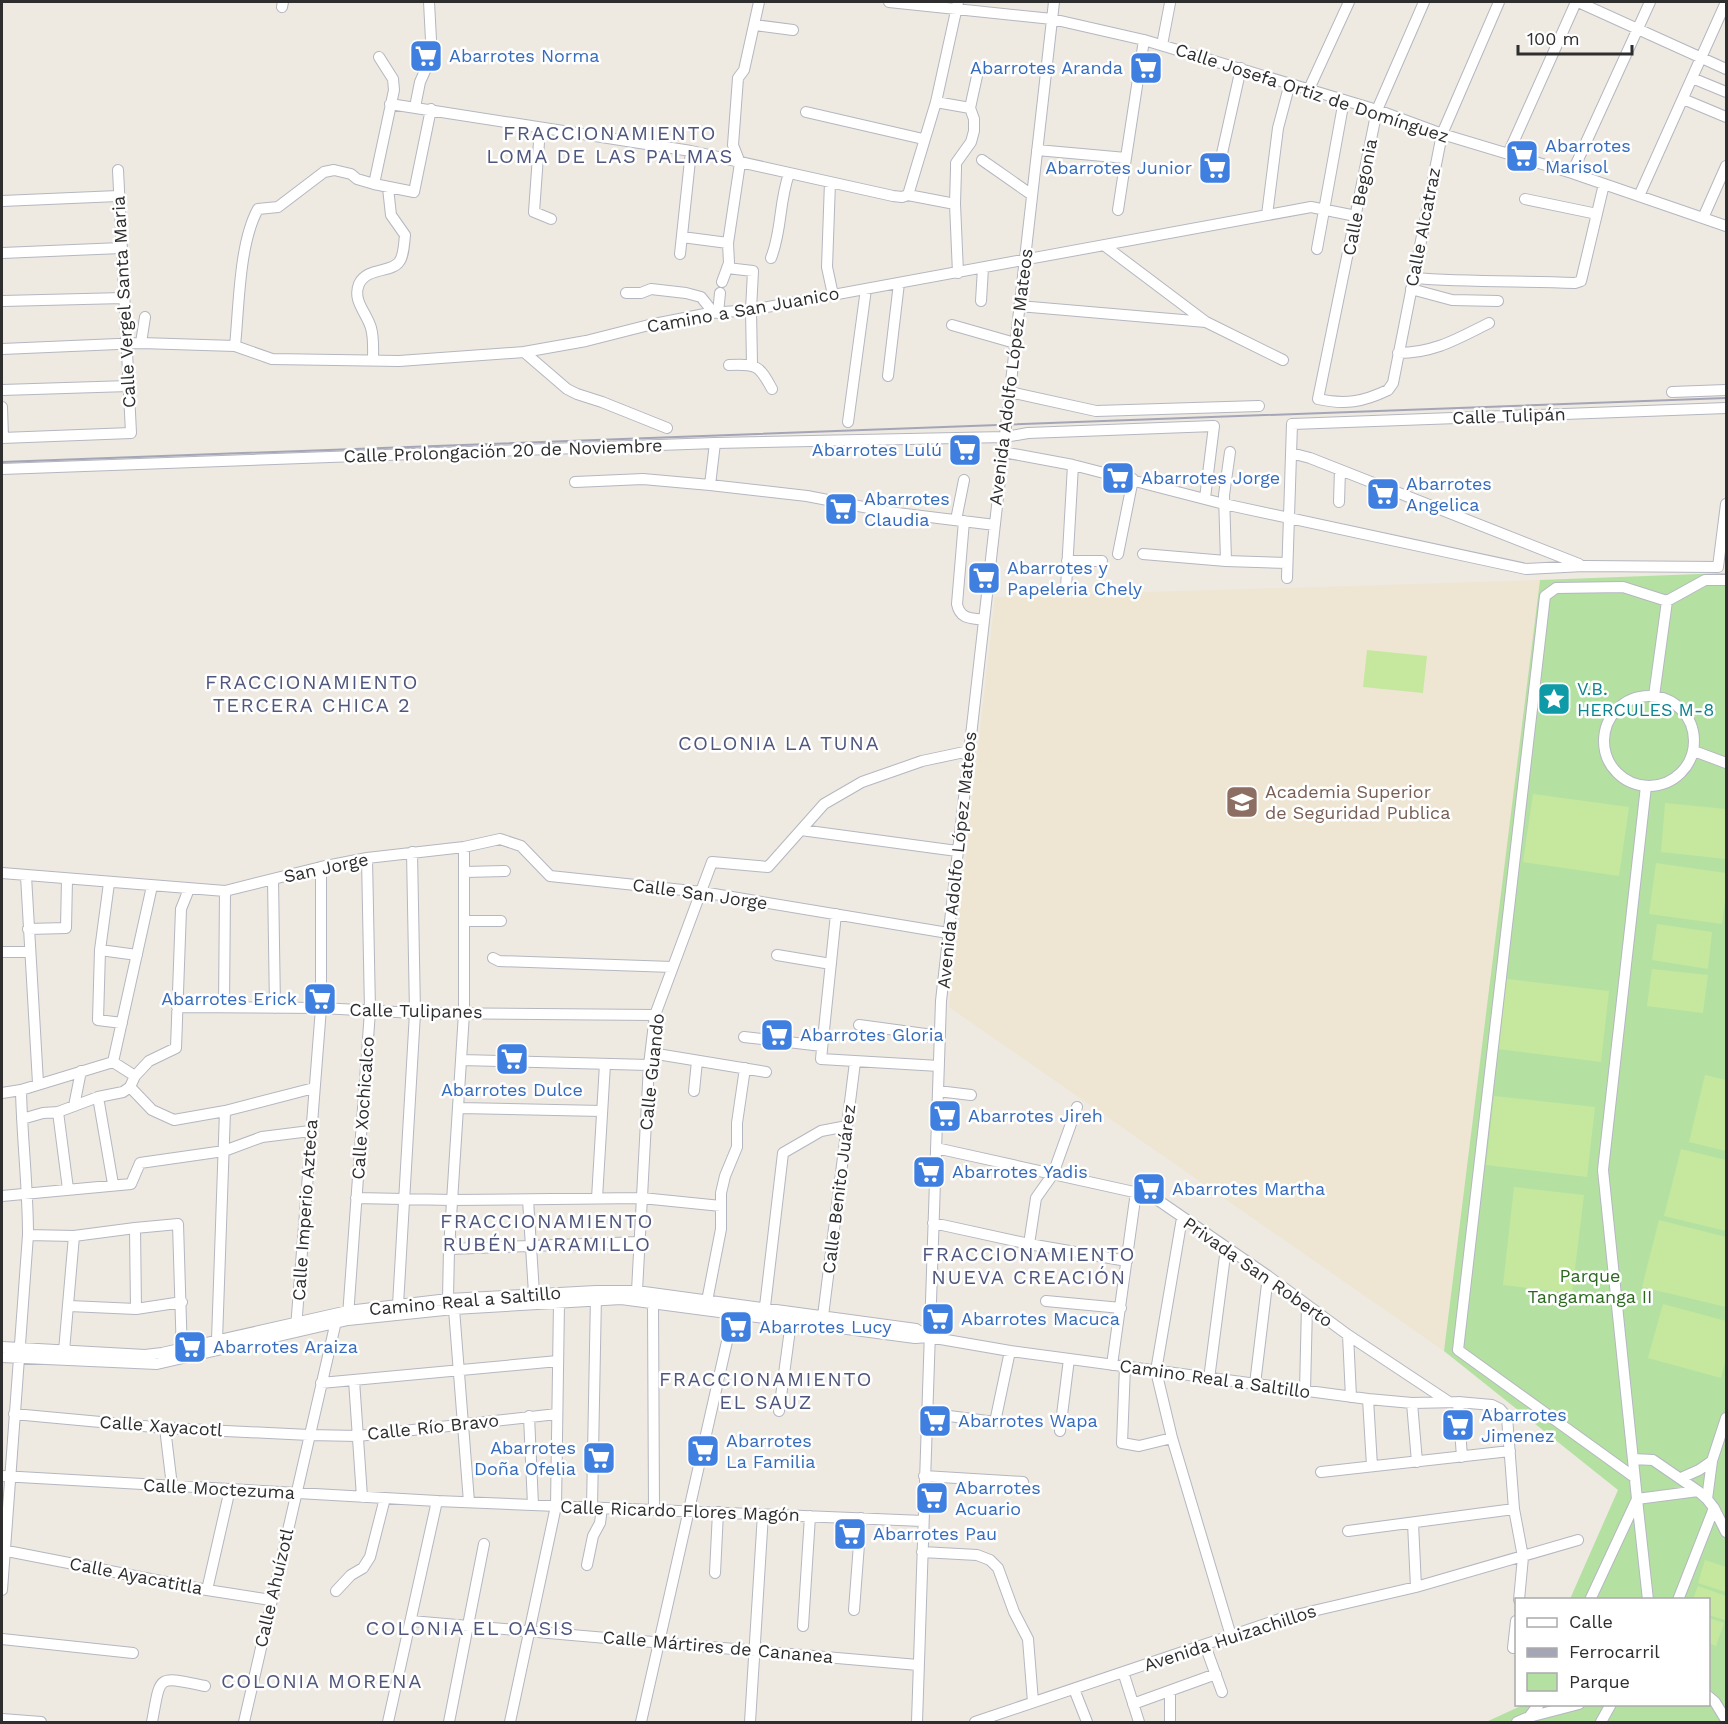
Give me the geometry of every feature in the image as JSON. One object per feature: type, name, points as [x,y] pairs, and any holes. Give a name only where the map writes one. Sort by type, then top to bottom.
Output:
[{"type":"street","points":[[415,107],[420,81],[428,64],[431,32],[429,2]]},
{"type":"street","points":[[626,293],[640,293],[651,289],[686,292],[701,297],[714,313],[729,263],[728,243],[740,163],[733,145],[738,78],[744,70],[759,2]]},
{"type":"street","name":"Calle Josefa Ortiz de Domínguez","points":[[889,2],[957,5],[1052,19],[1144,40],[1377,110],[1442,134],[1604,184],[1726,226]]},
{"type":"street","name":"Avenida Adolfo López Mateos","points":[[917,1722],[941,1001],[994,525],[1008,425],[1019,306],[1054,2]]},
{"type":"street","points":[[1309,89],[1350,2]]},
{"type":"street","name":"Calle Begonia","points":[[1388,390],[1351,403],[1334,403],[1318,399],[1377,110],[1424,2]]},
{"type":"street","name":"Calle Alcatraz","points":[[1388,390],[1393,383],[1442,134],[1499,2]]},
{"type":"street","points":[[1508,154],[1577,2],[1726,69]]},
{"type":"street","points":[[1572,174],[1650,2]]},
{"type":"street","points":[[1639,196],[1726,2]]},
{"type":"street","points":[[1162,45],[1170,3]]},
{"type":"street","points":[[908,195],[936,102],[957,5]]},
{"type":"street","points":[[755,25],[793,30]]},
{"type":"street","points":[[1118,210],[1144,40]]},
{"type":"street","points":[[374,184],[394,90],[393,79],[379,57]]},
{"type":"street","points":[[1221,158],[1241,68]]},
{"type":"street","points":[[958,273],[956,163],[971,142],[975,131],[970,108],[977,76]]},
{"type":"street","points":[[1692,78],[1726,92]]},
{"type":"street","points":[[1267,215],[1278,129],[1290,83]]},
{"type":"street","points":[[1683,99],[1726,117]]},
{"type":"street","points":[[1317,249],[1344,100]]},
{"type":"street","points":[[936,102],[970,108]]},
{"type":"street","points":[[390,104],[691,151],[893,196],[908,195],[955,204]]},
{"type":"street","points":[[235,346],[243,261],[249,230],[258,209],[278,207],[324,172],[334,170],[388,188],[414,192],[431,109]]},
{"type":"street","points":[[806,112],[923,139]]},
{"type":"street","points":[[540,128],[534,212],[550,219]]},
{"type":"street","points":[[1037,150],[1126,158]]},
{"type":"street","points":[[680,254],[691,151]]},
{"type":"street","points":[[982,160],[1032,195]]},
{"type":"street","points":[[1703,218],[1726,166]]},
{"type":"street","name":"Calle Vergel Santa Maria","points":[[2,438],[131,433],[118,170]]},
{"type":"street","points":[[771,258],[777,243],[780,210],[789,174]]},
{"type":"street","points":[[830,182],[826,267],[833,295]]},
{"type":"street","points":[[1412,283],[1492,280],[1575,283],[1581,281],[1604,184]]},
{"type":"street","points":[[373,361],[372,329],[357,297],[359,284],[366,276],[395,266],[400,259],[405,235],[391,215],[388,188]]},
{"type":"street","points":[[2,201],[118,196]]},
{"type":"street","points":[[1525,199],[1597,214]]},
{"type":"street","name":"Camino a San Juanico","points":[[2,349],[141,343],[235,346],[272,359],[373,361],[524,352],[714,313],[750,310],[1311,207],[1356,216]]},
{"type":"street","points":[[682,237],[728,243]]},
{"type":"street","points":[[1105,246],[1206,322],[1283,360]]},
{"type":"street","points":[[2,253],[121,248]]},
{"type":"street","points":[[727,268],[753,271],[750,310],[752,364]]},
{"type":"street","points":[[981,301],[982,268]]},
{"type":"street","points":[[888,376],[898,283]]},
{"type":"street","points":[[1412,283],[1452,300],[1498,301]]},
{"type":"street","points":[[848,422],[866,289]]},
{"type":"street","points":[[2,301],[124,298]]},
{"type":"street","points":[[1019,306],[1206,322]]},
{"type":"street","points":[[141,343],[145,317]]},
{"type":"street","points":[[1398,353],[1417,353],[1447,345],[1489,323]]},
{"type":"street","points":[[952,325],[1015,343]]},
{"type":"street","points":[[524,352],[567,389],[667,428]]},
{"type":"street","points":[[729,365],[752,364],[762,370],[772,389]]},
{"type":"street","points":[[2,390],[129,386]]},
{"type":"street","points":[[1672,392],[1726,390]]},
{"type":"street","points":[[1010,392],[1096,411],[1259,406]]},
{"type":"street","points":[[2,407],[2,438]]},
{"type":"street","name":"Calle Tulipán","points":[[1291,453],[1292,424],[1726,408]]},
{"type":"street","points":[[1005,436],[1028,433],[1214,426],[1205,498]]},
{"type":"street","name":"Calle Prolongación 20 de Noviembre","points":[[2,470],[715,443],[1005,436]]},
{"type":"street","points":[[710,485],[715,443]]},
{"type":"street","points":[[1003,452],[1074,465],[1224,504],[1526,569],[1584,566],[1718,567],[1726,519],[1726,504]]},
{"type":"street","points":[[1226,561],[1224,504],[1230,452]]},
{"type":"street","points":[[1287,578],[1291,453],[1310,458],[1584,566]]},
{"type":"street","points":[[1066,588],[1074,465]]},
{"type":"street","points":[[1339,502],[1340,470]]},
{"type":"street","points":[[575,482],[643,479],[710,485],[807,496],[889,512],[994,525]]},
{"type":"street","points":[[1118,554],[1133,479]]},
{"type":"street","points":[[964,480],[957,604],[958,611],[963,616],[984,620]]},
{"type":"street","points":[[1143,554],[1226,561],[1287,563]]},
{"type":"street","points":[[1067,561],[1102,561]]},
{"type":"street","points":[[1634,1477],[1458,1350],[1545,596],[1556,588],[1623,587],[1667,601],[1706,580],[1726,580]]},
{"type":"street","points":[[1654,696],[1667,601]]},
{"type":"street","points":[[1642,696],[1654,696],[1673,702],[1685,712],[1692,726],[1694,751],[1688,765],[1677,777],[1663,784],[1637,785],[1623,778],[1612,767],[1605,752],[1604,737],[1609,721],[1618,708],[1642,696]]},
{"type":"street","points":[[801,830],[824,804],[862,782],[922,761],[969,751]]},
{"type":"street","points":[[1694,751],[1726,763]]},
{"type":"street","points":[[1646,786],[1603,1170],[1648,1598]]},
{"type":"street","points":[[801,830],[957,851]]},
{"type":"street","name":"Calle Guando","points":[[637,1291],[655,1015],[672,967],[712,862],[768,867],[801,830]]},
{"type":"street","name":"Calle San Jorge","points":[[464,847],[500,839],[521,846],[550,876],[702,892],[948,933]]},
{"type":"street","points":[[464,847],[464,1013],[449,1250],[451,1304],[469,1502]]},
{"type":"street","name":"San Jorge","points":[[189,889],[225,891],[367,858],[464,847]]},
{"type":"street","points":[[398,1305],[415,1013],[412,852]]},
{"type":"street","name":"Calle Xochicalco","points":[[343,1317],[356,1198],[370,1011],[367,858]]},
{"type":"street","name":"Calle Imperio Azteca","points":[[296,1327],[321,1008],[321,867]]},
{"type":"street","points":[[465,872],[505,870]]},
{"type":"street","points":[[2,873],[189,889],[181,909],[176,1048],[149,1061],[135,1076],[130,1088],[123,1092],[98,1097],[58,1112],[43,1113],[22,1119]]},
{"type":"street","points":[[26,876],[38,1083]]},
{"type":"street","points":[[28,929],[66,928],[67,879]]},
{"type":"street","points":[[273,879],[275,1008]]},
{"type":"street","points":[[110,882],[100,950],[98,1020],[122,1023]]},
{"type":"street","points":[[113,1062],[152,886]]},
{"type":"street","points":[[224,1007],[225,891]]},
{"type":"street","points":[[836,914],[821,1059],[939,1066]]},
{"type":"street","points":[[465,921],[501,921]]},
{"type":"street","points":[[100,950],[137,955]]},
{"type":"street","points":[[2,952],[29,952]]},
{"type":"street","points":[[777,955],[831,964]]},
{"type":"street","points":[[493,958],[499,961],[672,967]]},
{"type":"street","name":"Calle Tulipanes","points":[[177,1007],[321,1008],[415,1013],[655,1015]]},
{"type":"street","points":[[859,1025],[940,1036]]},
{"type":"street","points":[[744,1037],[822,1046]]},
{"type":"street","points":[[651,1053],[766,1072]]},
{"type":"street","points":[[461,1060],[650,1065]]},
{"type":"street","points":[[694,1091],[697,1061]]},
{"type":"street","points":[[2,1093],[21,1090],[113,1062],[135,1076]]},
{"type":"street","name":"Calle Benito Juárez","points":[[823,1316],[855,1062]]},
{"type":"street","points":[[597,1198],[605,1064]]},
{"type":"street","points":[[706,1301],[721,1229],[721,1193],[737,1147],[737,1123],[745,1068]]},
{"type":"street","points":[[74,1106],[81,1071]]},
{"type":"street","points":[[130,1088],[152,1110],[174,1120],[225,1111],[314,1088]]},
{"type":"street","points":[[2,1590],[7,1427],[14,1414],[28,1235],[28,1194],[21,1090]]},
{"type":"street","points":[[938,1091],[971,1095]]},
{"type":"street","points":[[98,1097],[113,1184]]},
{"type":"street","points":[[1036,1198],[1053,1174],[1077,1107]]},
{"type":"street","points":[[459,1108],[602,1111]]},
{"type":"street","points":[[217,1340],[225,1111]]},
{"type":"street","points":[[58,1112],[68,1189]]},
{"type":"street","points":[[764,1314],[783,1153],[821,1131],[847,1126]]},
{"type":"street","points":[[2,1196],[131,1184],[140,1163],[224,1151],[262,1137],[310,1131]]},
{"type":"street","name":"Privada San Roberto","points":[[936,1148],[1152,1197],[1268,1276],[1348,1335],[1453,1402]]},
{"type":"street","points":[[1029,1244],[1038,1171]]},
{"type":"street","points":[[1112,1365],[1136,1192]]},
{"type":"street","points":[[356,1198],[528,1200],[642,1197],[721,1206]]},
{"type":"street","points":[[528,1200],[534,1293]]},
{"type":"street","points":[[1182,1218],[1156,1371],[1172,1438],[1231,1636]]},
{"type":"street","points":[[933,1223],[1029,1244],[1127,1261]]},
{"type":"street","points":[[28,1235],[74,1236],[178,1224],[182,1354]]},
{"type":"street","points":[[135,1228],[136,1309]]},
{"type":"street","points":[[64,1351],[74,1236]]},
{"type":"street","points":[[449,1250],[640,1242]]},
{"type":"street","points":[[1209,1379],[1226,1248]]},
{"type":"street","points":[[1256,1384],[1268,1276]]},
{"type":"street","name":"Camino Real a Saltillo","points":[[2,1357],[64,1351],[146,1355],[182,1354],[398,1305],[559,1302],[637,1291],[706,1301],[791,1322],[915,1338],[929,1337],[1010,1351],[1209,1379],[1368,1399],[1412,1403],[1453,1402],[1492,1405],[1500,1409],[1507,1417],[1510,1451]]},
{"type":"street","name":"Camino Real a Saltillo","points":[[343,1317],[534,1293],[596,1296],[733,1315],[823,1316],[916,1329],[929,1337]]},
{"type":"street","points":[[587,1565],[593,1536],[600,1523],[597,1508],[596,1296]]},
{"type":"street","points":[[1046,1301],[1120,1308]]},
{"type":"street","points":[[69,1306],[136,1309],[182,1302]]},
{"type":"street","points":[[510,1722],[556,1506],[559,1302]]},
{"type":"street","points":[[653,1303],[654,1510]]},
{"type":"street","points":[[1305,1391],[1307,1305]]},
{"type":"street","points":[[641,1722],[733,1315]]},
{"type":"street","name":"Calle Ahuízotl","points":[[244,1722],[321,1383],[343,1317]]},
{"type":"street","points":[[779,1411],[791,1322]]},
{"type":"street","name":"Camino Real a Saltillo","points":[[2,1347],[18,1354],[142,1365],[157,1364],[217,1340],[296,1327]]},
{"type":"street","points":[[1348,1335],[1351,1397]]},
{"type":"street","points":[[926,1413],[995,1422],[1010,1351]]},
{"type":"street","points":[[1060,1431],[1069,1359]]},
{"type":"street","points":[[321,1383],[558,1361]]},
{"type":"street","points":[[1125,1366],[1122,1443],[1139,1446],[1172,1438]]},
{"type":"street","points":[[354,1380],[362,1497]]},
{"type":"street","points":[[1368,1399],[1372,1466]]},
{"type":"street","points":[[1453,1402],[1462,1457]]},
{"type":"street","points":[[1412,1403],[1417,1462]]},
{"type":"street","name":"Calle Xayacotl","points":[[14,1414],[165,1428],[309,1436]]},
{"type":"street","name":"Calle Río Bravo","points":[[309,1436],[358,1436],[557,1414]]},
{"type":"street","points":[[529,1416],[533,1505]]},
{"type":"street","points":[[1678,1598],[1711,1503],[1712,1461],[1726,1418]]},
{"type":"street","points":[[165,1428],[172,1486]]},
{"type":"street","points":[[1321,1472],[1510,1451],[1514,1509],[1522,1557],[1519,1598]]},
{"type":"street","points":[[1633,1459],[1653,1460],[1698,1491],[1711,1503],[1726,1532]]},
{"type":"street","points":[[1681,1478],[1712,1461]]},
{"type":"street","name":"Calle Moctezuma","points":[[6,1476],[437,1501]]},
{"type":"street","points":[[924,1476],[1023,1482]]},
{"type":"street","points":[[207,1590],[230,1489]]},
{"type":"street","points":[[1637,1499],[1698,1491]]},
{"type":"street","points":[[336,1591],[351,1575],[363,1568],[370,1557],[385,1498]]},
{"type":"street","points":[[1590,1598],[1637,1499]]},
{"type":"street","points":[[388,1722],[437,1501]]},
{"type":"street","name":"Calle Ricardo Flores Magón","points":[[437,1501],[923,1521]]},
{"type":"street","points":[[1348,1531],[1514,1509]]},
{"type":"street","points":[[715,1573],[718,1512]]},
{"type":"street","points":[[750,1722],[763,1514]]},
{"type":"street","points":[[803,1626],[810,1516]]},
{"type":"street","points":[[854,1610],[861,1518]]},
{"type":"street","points":[[1413,1522],[1416,1587]]},
{"type":"street","name":"Avenida Huizachillos","points":[[975,1722],[1282,1618],[1416,1587],[1578,1540]]},
{"type":"street","points":[[448,1722],[484,1544]]},
{"type":"street","name":"Calle Ayacatitla","points":[[3,1550],[207,1590],[271,1600]]},
{"type":"street","points":[[922,1552],[977,1555],[990,1560],[998,1568],[1014,1612],[1028,1639],[1034,1702]]},
{"type":"street","name":"Calle Mártires de Cananea","points":[[411,1621],[918,1665]]},
{"type":"street","points":[[1513,1648],[1515,1630]]},
{"type":"street","points":[[2,1639],[133,1653]]},
{"type":"street","points":[[1205,1645],[1222,1692]]},
{"type":"street","points":[[1133,1704],[1216,1674]]},
{"type":"street","points":[[1125,1678],[1139,1722]]},
{"type":"street","points":[[152,1722],[159,1686],[164,1681],[172,1679],[205,1686]]},
{"type":"street","points":[[1074,1689],[1087,1722]]},
{"type":"street","points":[[1170,1691],[1170,1722]]},
{"type":"street","points":[[1710,1698],[1726,1716]]},
{"type":"street","points":[[1528,1720],[1538,1706]]},
{"type":"street","points":[[1517,1722],[1573,1706]]},
{"type":"street","points":[[1601,1722],[1610,1706]]},
{"type":"street","points":[[2,1719],[41,1722]]},
{"type":"shaded area","name":"Academia Superior de Seguridad Publica","points":[[1540,580],[1444,1351],[949,1007],[995,597]]},
{"type":"green space","name":"Parque Tangamanga II","points":[[1726,573],[1726,1722],[1486,1722],[1521,1706],[1710,1706],[1710,1598],[1570,1598],[1618,1490],[1444,1351],[1540,580]]},
{"type":"green space","points":[[1367,650],[1427,656],[1423,693],[1363,687]]},
{"type":"green space","points":[[1533,794],[1629,807],[1619,876],[1523,862]]},
{"type":"green space","points":[[1665,803],[1726,809],[1726,859],[1661,852]]},
{"type":"green space","points":[[1656,863],[1726,873],[1722,924],[1649,914]]},
{"type":"green space","points":[[1657,924],[1712,932],[1708,969],[1652,960]]},
{"type":"green space","points":[[1652,969],[1708,975],[1703,1013],[1647,1006]]},
{"type":"green space","points":[[1507,979],[1609,991],[1601,1062],[1498,1049]]},
{"type":"green space","points":[[1705,1075],[1726,1080],[1726,1151],[1689,1142]]},
{"type":"green space","points":[[1494,1096],[1595,1107],[1587,1177],[1486,1165]]},
{"type":"green space","points":[[1681,1149],[1726,1160],[1726,1231],[1664,1216]]},
{"type":"green space","points":[[1514,1187],[1584,1195],[1572,1293],[1503,1285]]},
{"type":"green space","points":[[1659,1220],[1726,1237],[1726,1307],[1642,1287]]},
{"type":"green space","points":[[1663,1304],[1726,1321],[1726,1359],[1721,1378],[1648,1358]]},
{"type":"green space","points":[[1705,1560],[1726,1567],[1726,1592],[1698,1583]]},
{"type":"green space","points":[[1698,1586],[1726,1596],[1725,1620],[1710,1615],[1710,1598],[1693,1598]]},
{"type":"green space","points":[[1710,1618],[1724,1623],[1716,1646],[1710,1643]]},
{"type":"railway","points":[[2,462],[1726,398]]},
{"type":"place","name":"Abarrotes Norma","points":[[426,56]]},
{"type":"place","name":"Abarrotes Aranda","points":[[1146,68]]},
{"type":"place","name":"Abarrotes Marisol","points":[[1522,156]]},
{"type":"place","name":"Abarrotes Junior","points":[[1215,168]]},
{"type":"place","name":"Abarrotes Lulú","points":[[965,450]]},
{"type":"place","name":"Abarrotes Jorge","points":[[1118,478]]},
{"type":"place","name":"Abarrotes Angelica","points":[[1383,494]]},
{"type":"place","name":"Abarrotes Claudia","points":[[841,509]]},
{"type":"place","name":"Abarrotes y Papeleria Chely","points":[[984,578]]},
{"type":"place","name":"V.B. HERCULES M-8","points":[[1554,699]]},
{"type":"place","name":"Academia Superior de Seguridad Publica","points":[[1242,802]]},
{"type":"place","name":"Abarrotes Erick","points":[[320,999]]},
{"type":"place","name":"Abarrotes Gloria","points":[[777,1035]]},
{"type":"place","name":"Abarrotes Dulce","points":[[512,1059]]},
{"type":"place","name":"Abarrotes Jireh","points":[[945,1116]]},
{"type":"place","name":"Abarrotes Yadis","points":[[929,1172]]},
{"type":"place","name":"Abarrotes Martha","points":[[1149,1189]]},
{"type":"place","name":"Abarrotes Macuca","points":[[938,1319]]},
{"type":"place","name":"Abarrotes Lucy","points":[[736,1327]]},
{"type":"place","name":"Abarrotes Araiza","points":[[190,1347]]},
{"type":"place","name":"Abarrotes Wapa","points":[[935,1421]]},
{"type":"place","name":"Abarrotes Jimenez","points":[[1458,1425]]},
{"type":"place","name":"Abarrotes La Familia","points":[[703,1451]]},
{"type":"place","name":"Abarrotes Doña Ofelia","points":[[599,1458]]},
{"type":"place","name":"Abarrotes Acuario","points":[[932,1498]]},
{"type":"place","name":"Abarrotes Pau","points":[[850,1534]]},
{"type":"district","name":"FRACCIONAMIENTO LOMA DE LAS PALMAS","points":[[610,144]]},
{"type":"district","name":"FRACCIONAMIENTO TERCERA CHICA 2","points":[[312,694]]},
{"type":"district","name":"COLONIA LA TUNA","points":[[779,743]]},
{"type":"district","name":"FRACCIONAMIENTO RUBÉN JARAMILLO","points":[[547,1232]]},
{"type":"district","name":"FRACCIONAMIENTO NUEVA CREACIÓN","points":[[1029,1266]]},
{"type":"district","name":"FRACCIONAMIENTO EL SAUZ","points":[[766,1390]]},
{"type":"district","name":"COLONIA EL OASIS","points":[[470,1628]]},
{"type":"district","name":"COLONIA MORENA","points":[[322,1681]]}]
